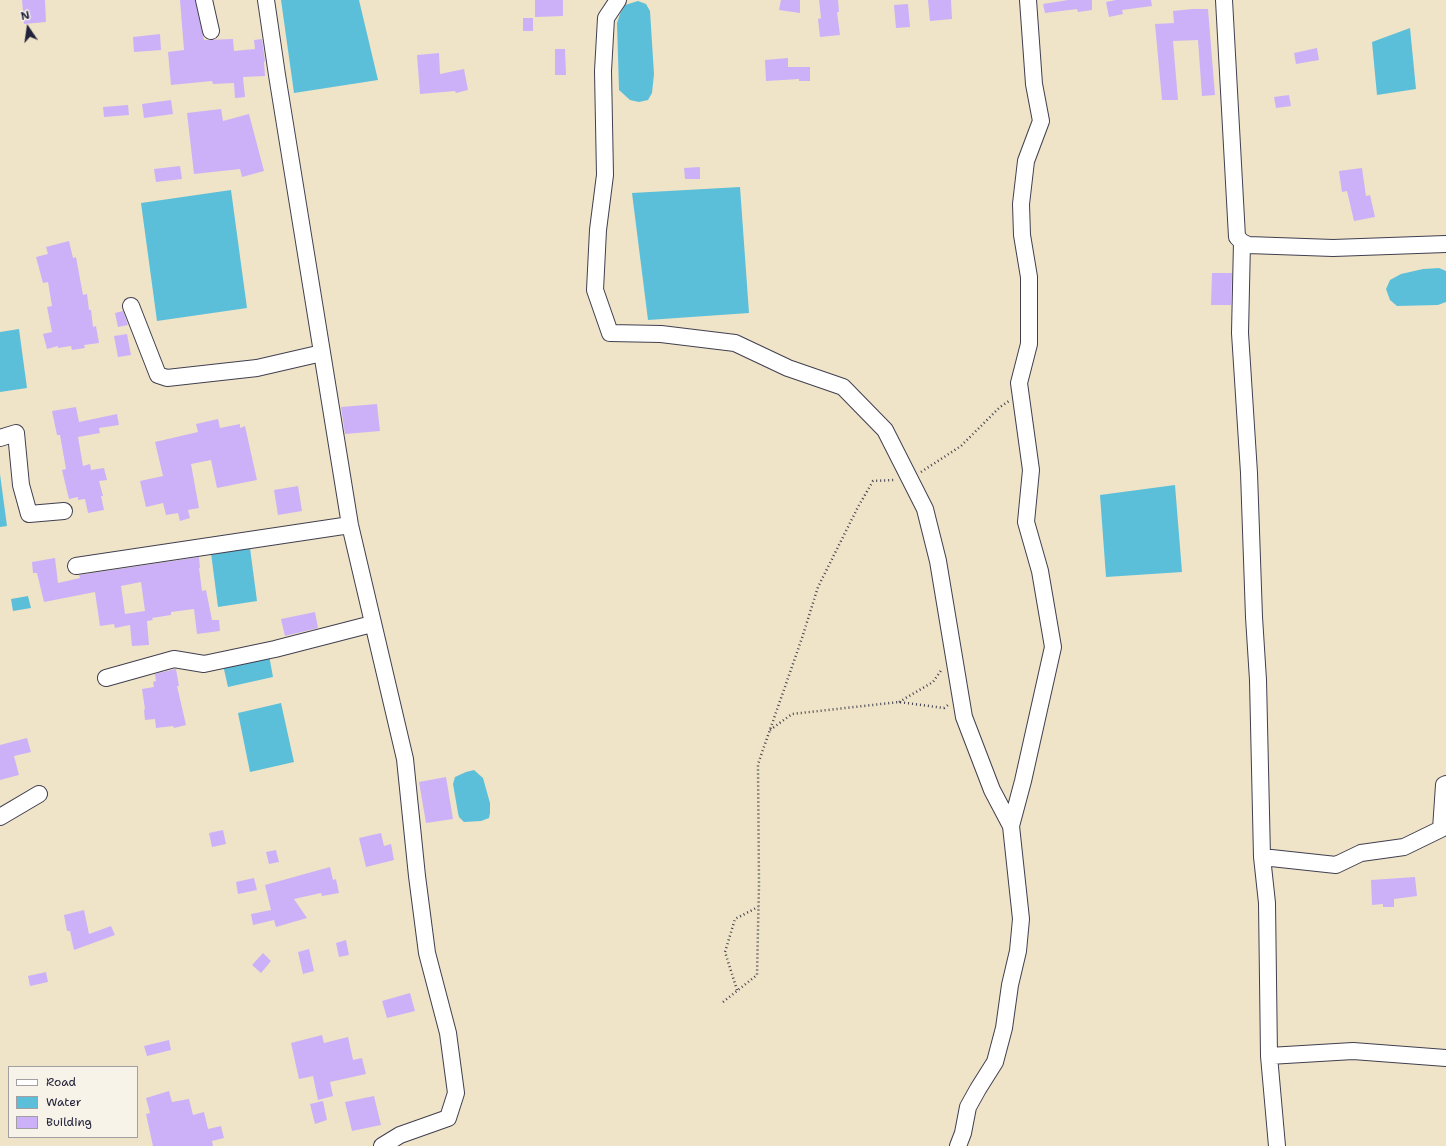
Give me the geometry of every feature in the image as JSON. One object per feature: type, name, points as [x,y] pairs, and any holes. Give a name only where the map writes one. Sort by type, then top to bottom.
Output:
[{"type":"street","points":[[204,0],[211,32]]},
{"type":"street","points":[[266,0],[350,525],[372,624],[405,759],[417,876],[427,953],[448,1033],[456,1093],[448,1118],[400,1135],[382,1146]]},
{"type":"street","points":[[618,0],[606,18],[603,71],[605,175],[598,230],[595,290],[610,333],[661,334],[735,344],[788,368],[843,387],[885,430],[925,509],[938,561],[964,717],[989,782],[1011,826]]},
{"type":"street","points":[[958,1146],[968,1107],[995,1062],[1004,1028],[1010,985],[1018,951],[1021,919],[1011,826],[1053,647],[1040,571],[1026,522],[1031,470],[1019,382],[1029,344],[1029,277],[1022,235],[1021,204],[1026,161],[1041,122],[1034,84],[1028,0]]},
{"type":"street","points":[[1224,0],[1237,237],[1248,246],[1333,248],[1446,244]]},
{"type":"street","points":[[1242,242],[1240,333],[1252,528],[1254,617],[1258,680],[1262,858],[1266,904],[1269,1056],[1277,1146]]},
{"type":"street","points":[[131,306],[158,375],[167,378],[257,368],[322,353]]},
{"type":"street","points":[[0,438],[16,433],[21,486],[29,514],[64,511]]},
{"type":"street","points":[[76,566],[350,525]]},
{"type":"street","points":[[106,678],[174,659],[204,664],[275,649],[372,624]]},
{"type":"street","points":[[1262,858],[1336,865],[1361,853],[1404,847],[1442,829],[1444,785],[1446,784]]},
{"type":"street","points":[[0,817],[39,794]]},
{"type":"street","points":[[1269,1056],[1353,1051],[1446,1058]]},
{"type":"path","points":[[723,1002],[757,974],[758,764],[802,638],[818,586],[873,482],[910,479],[961,446],[1000,408],[1020,394]]},
{"type":"path","points":[[899,702],[933,682],[954,652]]},
{"type":"path","points":[[770,730],[792,714],[899,702],[944,708],[961,698]]},
{"type":"path","points":[[737,990],[725,952],[735,919],[758,907]]},
{"type":"water","points":[[281,0],[359,0],[378,80],[294,93]]},
{"type":"water","points":[[638,1],[646,4],[650,11],[654,74],[652,93],[648,100],[639,102],[630,100],[619,90],[617,23],[625,5]]},
{"type":"water","points":[[1410,28],[1416,89],[1377,95],[1372,42]]},
{"type":"water","points":[[740,187],[749,313],[648,320],[632,193]]},
{"type":"water","points":[[231,190],[247,308],[157,321],[141,203]]},
{"type":"water","points":[[1439,268],[1446,271],[1446,302],[1438,305],[1397,306],[1390,300],[1386,289],[1390,280],[1401,274],[1423,269]]},
{"type":"water","points":[[19,329],[27,388],[0,392],[0,332]]},
{"type":"water","points":[[0,474],[7,526],[0,527]]},
{"type":"water","points":[[1175,485],[1182,572],[1106,577],[1100,495]]},
{"type":"water","points":[[250,548],[257,601],[218,607],[211,553]]},
{"type":"water","points":[[28,596],[31,608],[13,611],[11,599]]},
{"type":"water","points":[[269,655],[273,677],[228,687],[223,665]]},
{"type":"water","points":[[281,703],[294,762],[250,772],[238,713]]},
{"type":"water","points":[[474,770],[483,778],[490,803],[490,813],[489,818],[481,821],[464,822],[459,817],[453,784],[455,777]]},
{"type":"building","points":[[22,0],[45,0],[46,22],[24,24]]},
{"type":"building","points":[[180,0],[195,0],[204,40],[233,39],[234,51],[255,49],[254,40],[262,39],[265,61],[265,76],[243,77],[245,97],[235,98],[234,83],[213,84],[212,81],[171,85],[168,52],[184,50]]},
{"type":"building","points":[[535,0],[563,0],[563,16],[535,17]]},
{"type":"building","points":[[781,0],[800,0],[800,13],[779,10]]},
{"type":"building","points":[[819,0],[838,0],[839,12],[837,12],[840,35],[820,37],[818,19],[821,18]]},
{"type":"building","points":[[928,0],[951,0],[952,19],[930,21]]},
{"type":"building","points":[[1068,0],[1092,0],[1092,10],[1078,12],[1077,9],[1045,13],[1043,4]]},
{"type":"building","points":[[1116,0],[1151,0],[1152,6],[1122,10],[1123,14],[1109,17],[1106,2]]},
{"type":"building","points":[[908,4],[910,27],[896,28],[894,5]]},
{"type":"building","points":[[1208,9],[1215,95],[1202,96],[1198,40],[1173,41],[1178,100],[1162,100],[1155,24],[1174,23],[1173,11]]},
{"type":"building","points":[[523,18],[533,18],[533,31],[523,31]]},
{"type":"building","points":[[160,34],[161,50],[134,52],[133,37]]},
{"type":"building","points":[[1317,48],[1319,60],[1296,64],[1294,53]]},
{"type":"building","points":[[555,49],[565,49],[566,75],[555,75]]},
{"type":"building","points":[[439,53],[440,74],[464,69],[468,90],[456,93],[455,91],[420,94],[417,55]]},
{"type":"building","points":[[788,58],[788,67],[810,67],[810,81],[799,81],[799,79],[766,81],[765,60]]},
{"type":"building","points":[[1289,95],[1291,106],[1276,108],[1274,97]]},
{"type":"building","points":[[171,100],[173,114],[144,118],[142,104]]},
{"type":"building","points":[[128,105],[129,115],[104,117],[103,107]]},
{"type":"building","points":[[221,109],[223,121],[249,114],[264,171],[242,177],[240,169],[194,174],[187,113]]},
{"type":"building","points":[[180,166],[182,179],[156,182],[154,169]]},
{"type":"building","points":[[700,167],[700,179],[685,179],[684,168]]},
{"type":"building","points":[[1362,168],[1366,196],[1370,195],[1375,217],[1354,221],[1347,191],[1342,192],[1339,171]]},
{"type":"building","points":[[69,241],[73,258],[76,257],[83,295],[87,294],[93,327],[96,326],[99,343],[84,345],[85,348],[72,350],[71,346],[58,348],[58,346],[47,349],[43,334],[52,332],[47,307],[52,306],[48,282],[43,283],[36,257],[48,254],[46,247]]},
{"type":"building","points":[[1212,273],[1232,273],[1231,305],[1211,305]]},
{"type":"building","points":[[123,311],[128,325],[118,327],[115,313]]},
{"type":"building","points":[[127,334],[131,355],[118,357],[114,336]]},
{"type":"building","points":[[377,404],[380,431],[345,434],[341,407]]},
{"type":"building","points":[[76,407],[79,422],[117,414],[119,425],[99,428],[100,433],[78,437],[83,466],[90,464],[91,470],[104,468],[107,480],[99,481],[103,496],[101,496],[104,510],[88,513],[85,499],[78,500],[78,497],[69,499],[62,470],[66,469],[60,435],[57,435],[52,411]]},
{"type":"building","points":[[218,419],[220,428],[240,424],[240,428],[245,426],[257,480],[217,488],[211,460],[191,464],[199,508],[188,510],[190,518],[180,521],[178,513],[166,515],[163,503],[146,507],[140,481],[163,476],[155,442],[198,432],[196,424]]},
{"type":"building","points":[[298,486],[302,511],[278,515],[274,490]]},
{"type":"building","points":[[199,557],[202,591],[206,590],[212,620],[219,620],[220,631],[197,634],[194,609],[171,612],[171,615],[152,618],[153,620],[147,621],[149,645],[132,646],[130,625],[115,628],[114,624],[100,626],[95,592],[44,602],[37,573],[33,573],[32,562],[55,558],[58,583],[80,578],[79,575]],"holes":[[[141,582],[145,611],[125,614],[121,586]]]},
{"type":"building","points":[[315,612],[318,628],[285,636],[281,619]]},
{"type":"building","points":[[176,669],[179,686],[177,686],[186,725],[174,728],[173,726],[156,728],[155,719],[145,720],[142,689],[154,687],[153,682],[156,681],[155,674]]},
{"type":"building","points":[[27,738],[31,752],[14,756],[19,775],[0,780],[0,745]]},
{"type":"building","points":[[446,777],[453,819],[426,823],[419,782]]},
{"type":"building","points":[[223,830],[226,844],[212,847],[209,833]]},
{"type":"building","points":[[381,833],[384,846],[391,844],[394,860],[366,867],[359,838]]},
{"type":"building","points":[[276,850],[279,862],[269,864],[266,852]]},
{"type":"building","points":[[330,867],[333,880],[336,879],[339,893],[322,896],[321,893],[294,899],[307,918],[276,927],[274,920],[253,925],[251,914],[271,910],[265,885]]},
{"type":"building","points":[[1415,877],[1417,896],[1394,899],[1394,907],[1383,907],[1383,904],[1372,905],[1371,880]]},
{"type":"building","points":[[254,878],[257,890],[238,894],[236,882]]},
{"type":"building","points":[[84,910],[89,934],[111,926],[115,935],[74,950],[70,931],[67,931],[64,915]]},
{"type":"building","points":[[346,940],[349,955],[339,957],[336,943]]},
{"type":"building","points":[[309,949],[314,971],[303,974],[298,952]]},
{"type":"building","points":[[263,953],[271,961],[261,973],[252,965]]},
{"type":"building","points":[[46,972],[48,982],[30,986],[28,976]]},
{"type":"building","points":[[410,993],[415,1011],[387,1018],[382,1001]]},
{"type":"building","points":[[322,1035],[324,1043],[348,1037],[353,1060],[362,1058],[366,1074],[330,1082],[333,1096],[318,1100],[313,1076],[299,1079],[291,1043]]},
{"type":"building","points":[[169,1040],[171,1050],[147,1056],[144,1046]]},
{"type":"building","points":[[169,1091],[172,1102],[189,1099],[193,1115],[204,1112],[208,1129],[221,1126],[224,1138],[212,1141],[213,1146],[153,1146],[146,1114],[150,1113],[146,1098]]},
{"type":"building","points":[[374,1096],[381,1125],[352,1131],[345,1102]]},
{"type":"building","points":[[323,1101],[327,1120],[315,1124],[310,1104]]}]
